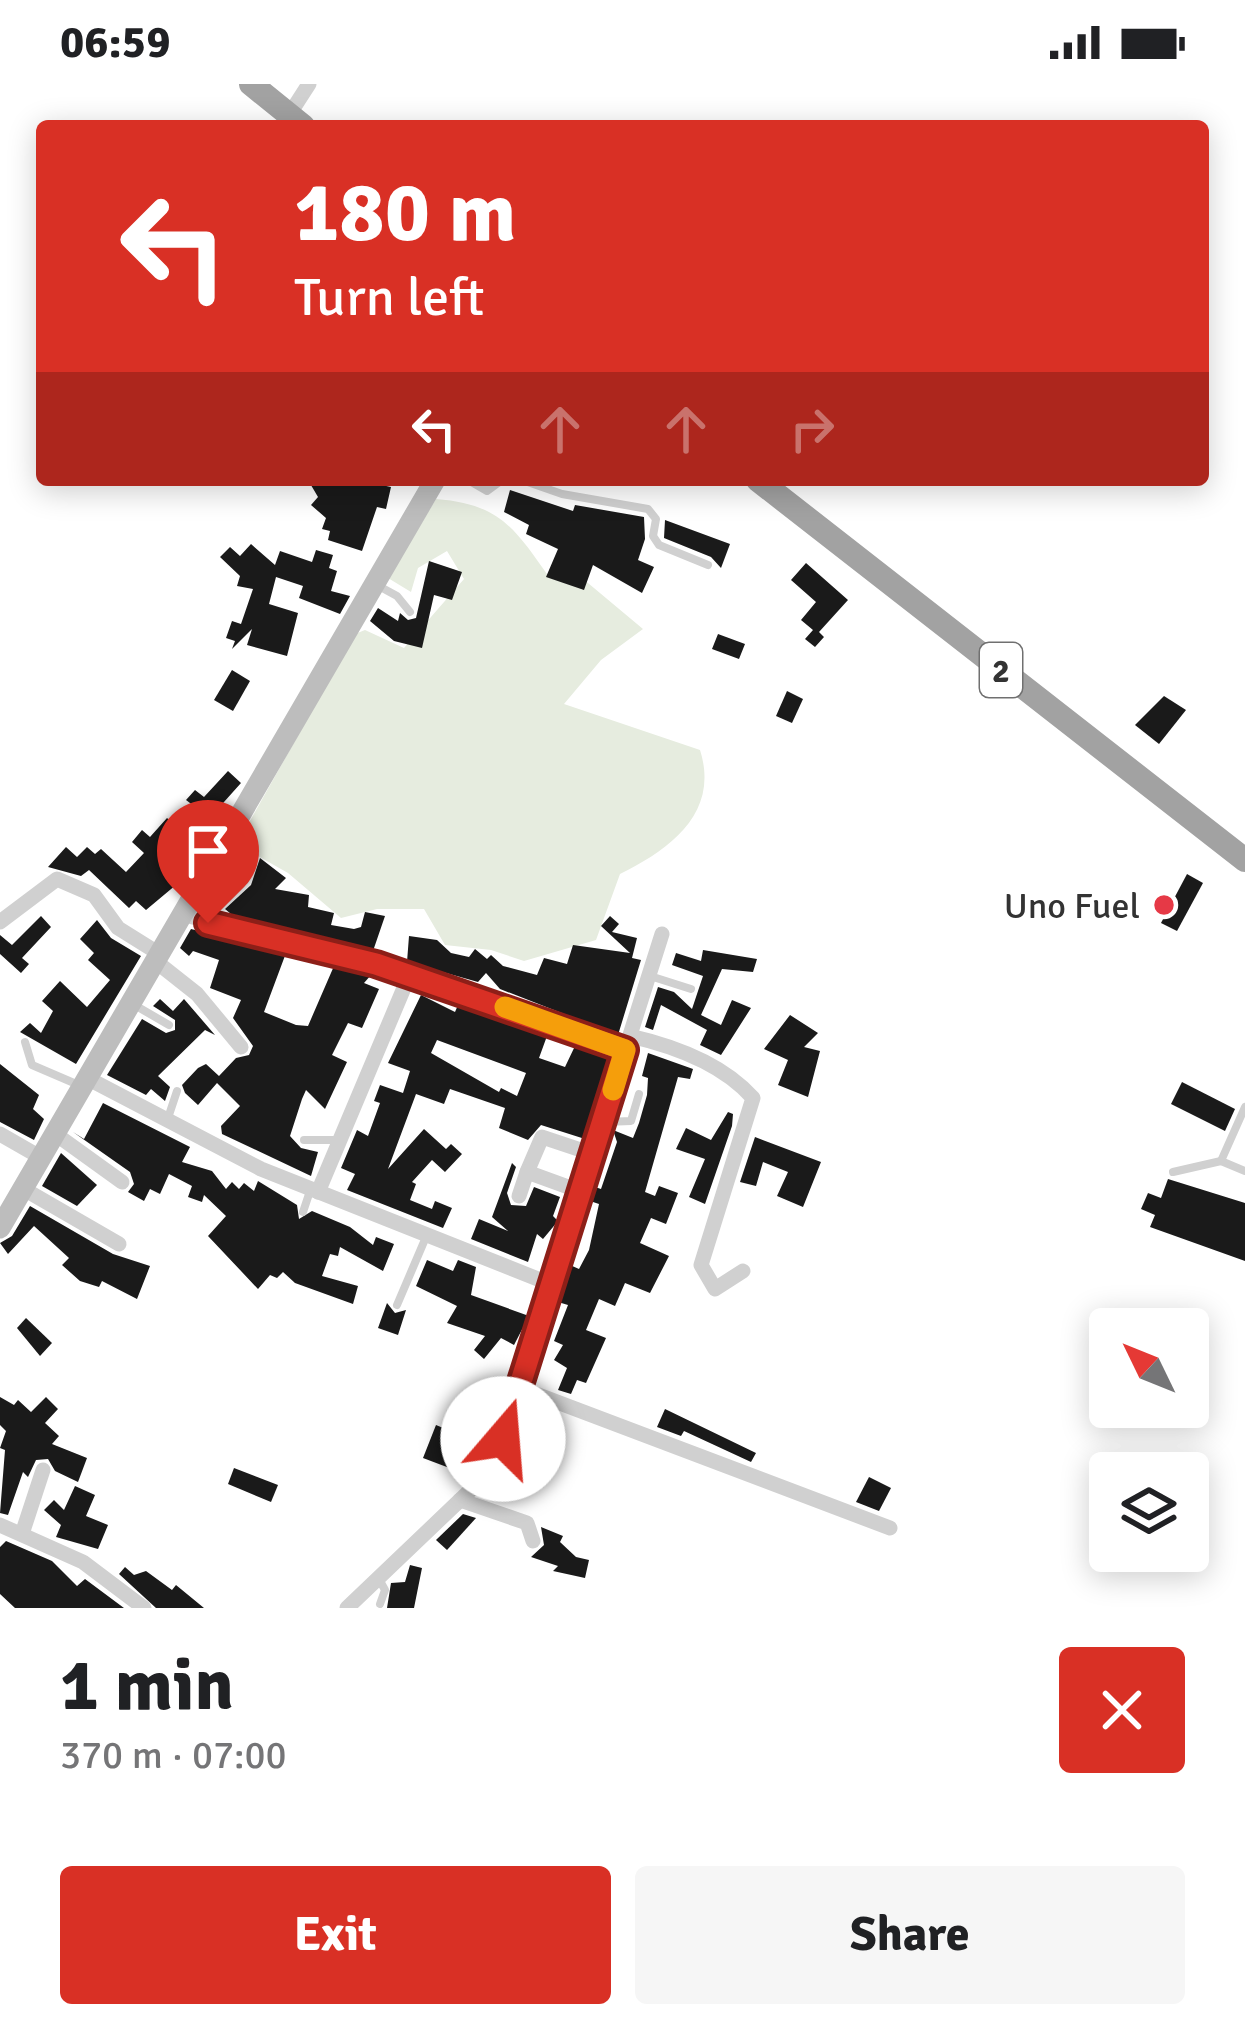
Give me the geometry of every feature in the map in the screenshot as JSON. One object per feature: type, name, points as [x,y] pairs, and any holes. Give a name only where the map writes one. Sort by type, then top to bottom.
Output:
[{"type":"highway","points":[[251,84],[296,120]]},
{"type":"highway","name":"2","points":[[766,486],[1245,860]]},
{"type":"main road","points":[[2,1218],[431,486]]},
{"type":"street","points":[[296,120],[309,84]]},
{"type":"street","points":[[0,922],[57,879],[94,895],[118,928],[197,994],[242,1047]]},
{"type":"street","points":[[181,914],[711,1066],[753,1098],[701,1265],[715,1289],[743,1270]]},
{"type":"street","points":[[347,1608],[490,1467],[520,1388],[662,934]]},
{"type":"street","points":[[314,1191],[409,976]]},
{"type":"street","points":[[85,1082],[314,1191],[553,1285]]},
{"type":"street","points":[[54,1133],[122,1182]]},
{"type":"street","points":[[0,1134],[40,1157]]},
{"type":"street","points":[[519,1196],[542,1137],[593,1154]]},
{"type":"street","points":[[527,1172],[582,1192]]},
{"type":"street","points":[[22,1188],[119,1244]]},
{"type":"street","points":[[520,1388],[890,1528]]},
{"type":"street","points":[[22,1534],[43,1470]]},
{"type":"street","points":[[460,1500],[527,1523],[533,1541]]},
{"type":"street","points":[[0,1525],[83,1562],[144,1608]]},
{"type":"lane","points":[[539,486],[647,509],[656,519],[652,536],[658,545],[707,566]]},
{"type":"lane","points":[[374,584],[397,596],[410,612]]},
{"type":"lane","points":[[214,860],[245,880]]},
{"type":"lane","points":[[649,975],[691,988]]},
{"type":"lane","points":[[130,1003],[170,1025]]},
{"type":"lane","points":[[25,1042],[32,1065],[85,1082]]},
{"type":"lane","points":[[167,1120],[177,1091]]},
{"type":"lane","points":[[603,1122],[631,1121],[639,1094]]},
{"type":"lane","points":[[1221,1161],[1245,1107]]},
{"type":"lane","points":[[304,1140],[340,1140]]},
{"type":"lane","points":[[1173,1172],[1221,1161],[1245,1171]]},
{"type":"lane","points":[[303,1212],[314,1191]]},
{"type":"lane","points":[[397,1305],[426,1236]]},
{"type":"lane","points":[[378,1578],[385,1590],[380,1604]]},
{"type":"shaded area","points":[[436,499],[475,506],[503,521],[549,577],[582,578],[643,629],[601,660],[564,704],[700,750],[703,792],[697,810],[673,840],[620,874],[596,940],[524,961],[491,950],[445,945],[424,909],[377,909],[341,918],[288,873],[237,844],[355,634],[365,630],[404,648],[464,579],[447,551],[418,568],[411,592],[388,578]]},
{"type":"building","points":[[312,486],[391,487],[386,509],[377,507],[362,551],[328,540],[330,531],[322,529],[326,518],[311,505],[318,497]]},
{"type":"building","points":[[510,490],[573,511],[575,505],[644,517],[645,539],[638,560],[654,567],[642,593],[593,565],[584,590],[546,577],[558,549],[526,534],[529,525],[504,512]]},
{"type":"building","points":[[665,520],[730,544],[721,568],[711,557],[664,538]]},
{"type":"building","points":[[251,544],[275,565],[280,551],[312,562],[316,550],[333,555],[329,568],[337,571],[331,591],[350,596],[340,614],[299,598],[303,586],[276,577],[269,604],[298,613],[287,656],[247,645],[252,629],[232,649],[235,641],[226,638],[232,621],[241,624],[253,589],[237,586],[240,576],[220,557],[230,547],[240,556]]},
{"type":"building","points":[[429,561],[462,572],[452,600],[434,595],[422,648],[394,641],[370,621],[378,608],[398,621],[400,613],[408,620],[416,618]]},
{"type":"building","points":[[806,563],[848,600],[819,632],[824,637],[815,647],[805,639],[813,630],[801,620],[816,602],[791,580]]},
{"type":"building","points":[[718,634],[745,644],[739,659],[712,649]]},
{"type":"building","points":[[232,670],[250,681],[233,711],[214,700]]},
{"type":"building","points":[[787,691],[803,699],[792,723],[776,716]]},
{"type":"building","points":[[1164,696],[1186,710],[1159,744],[1135,725]]},
{"type":"building","points":[[228,771],[241,783],[198,831],[208,840],[189,874],[146,910],[136,901],[129,908],[89,870],[81,876],[48,867],[66,847],[77,857],[87,847],[95,854],[101,849],[126,872],[144,853],[132,842],[142,830],[150,837],[167,818],[176,826],[194,806],[186,800],[195,790],[204,797]]},
{"type":"building","points":[[260,858],[286,878],[275,889],[309,895],[308,907],[334,913],[331,925],[354,929],[361,927],[365,912],[385,916],[373,951],[231,914],[225,909],[251,885]]},
{"type":"building","points":[[1187,874],[1203,883],[1177,931],[1161,923]]},
{"type":"building","points":[[41,916],[51,927],[22,958],[29,964],[21,973],[0,954],[0,935],[12,945]]},
{"type":"building","points":[[610,916],[619,924],[612,932],[637,938],[632,958],[641,960],[618,1035],[500,989],[486,973],[478,982],[407,962],[409,936],[437,940],[451,953],[469,957],[475,949],[503,966],[537,975],[544,958],[567,964],[573,945],[630,953],[601,926]]},
{"type":"building","points":[[97,920],[111,938],[141,956],[76,1064],[20,1032],[30,1023],[41,1033],[53,1011],[42,1001],[60,981],[87,1007],[110,980],[88,960],[94,953],[80,939]]},
{"type":"building","points":[[191,929],[286,953],[264,1012],[296,1025],[308,1026],[334,966],[371,975],[364,983],[379,989],[362,1028],[348,1023],[332,1055],[347,1062],[325,1109],[306,1090],[302,1099],[290,1136],[301,1148],[318,1152],[311,1176],[222,1134],[221,1126],[240,1106],[217,1083],[198,1105],[185,1093],[182,1085],[198,1068],[206,1064],[219,1076],[236,1058],[249,1055],[253,1046],[233,1018],[241,1000],[210,988],[219,960],[193,951],[189,956],[180,948]]},
{"type":"building","points":[[703,950],[757,959],[753,972],[722,969],[701,1015],[721,1025],[732,1000],[751,1008],[721,1055],[700,1045],[707,1030],[661,1005],[653,1030],[645,1027],[658,987],[674,992],[692,1009],[703,976],[672,965],[676,953],[701,961]]},
{"type":"building","points":[[421,995],[455,1012],[458,1005],[547,1036],[539,1058],[565,1067],[575,1046],[610,1058],[585,1139],[541,1125],[528,1140],[499,1128],[505,1108],[450,1089],[444,1104],[416,1094],[388,1169],[424,1129],[446,1149],[451,1144],[462,1154],[445,1172],[432,1160],[412,1182],[416,1184],[410,1200],[432,1209],[435,1201],[452,1208],[443,1228],[347,1190],[355,1174],[341,1168],[357,1130],[368,1136],[380,1103],[374,1101],[380,1085],[403,1093],[410,1071],[388,1063]],"holes":[[[437,1040],[526,1073],[517,1096],[501,1088],[499,1092],[431,1053]]]},
{"type":"building","points":[[160,999],[173,1011],[184,999],[215,1035],[205,1030],[158,1076],[170,1087],[165,1101],[151,1089],[146,1095],[107,1075],[142,1019],[166,1033],[175,1030],[175,1020],[153,1006]]},
{"type":"building","points":[[790,1015],[818,1033],[804,1047],[820,1051],[808,1097],[778,1085],[788,1060],[764,1049]]},
{"type":"building","points":[[648,1053],[693,1069],[690,1079],[678,1077],[645,1192],[655,1196],[659,1186],[678,1193],[666,1224],[651,1218],[640,1243],[669,1256],[650,1293],[625,1283],[615,1306],[599,1299],[586,1330],[606,1338],[586,1383],[577,1380],[571,1394],[558,1390],[567,1368],[554,1360],[563,1345],[554,1341],[568,1305],[558,1302],[570,1265],[579,1269],[589,1250],[599,1204],[590,1201],[595,1187],[601,1189],[617,1142],[613,1130],[633,1138],[639,1123],[647,1095],[648,1078],[642,1076]]},
{"type":"building","points":[[0,1064],[39,1095],[33,1109],[44,1119],[34,1140],[0,1122]]},
{"type":"building","points":[[1182,1082],[1235,1109],[1225,1131],[1171,1104]]},
{"type":"building","points":[[103,1103],[190,1147],[182,1162],[212,1171],[226,1189],[232,1182],[239,1189],[244,1183],[254,1191],[258,1181],[297,1205],[299,1219],[312,1211],[350,1227],[373,1245],[376,1237],[394,1244],[383,1271],[340,1247],[338,1256],[330,1254],[322,1276],[358,1286],[353,1304],[295,1283],[283,1272],[277,1278],[270,1275],[258,1289],[208,1236],[226,1216],[204,1195],[202,1202],[188,1197],[192,1186],[169,1174],[160,1194],[150,1189],[144,1201],[128,1192],[134,1184],[130,1172],[73,1132],[84,1139]]},
{"type":"building","points":[[728,1112],[733,1114],[732,1126],[705,1204],[689,1197],[705,1159],[676,1149],[686,1128],[711,1140]]},
{"type":"building","points":[[755,1137],[821,1162],[803,1207],[777,1196],[788,1172],[763,1162],[756,1186],[740,1182]]},
{"type":"building","points":[[61,1153],[97,1185],[77,1206],[42,1186]]},
{"type":"building","points":[[512,1163],[516,1167],[507,1193],[511,1205],[526,1206],[534,1187],[560,1197],[553,1216],[558,1221],[543,1239],[537,1234],[528,1262],[471,1239],[479,1219],[508,1231],[492,1217]]},
{"type":"building","points":[[1168,1179],[1245,1203],[1245,1261],[1150,1227],[1155,1215],[1141,1209],[1148,1193],[1161,1198]]},
{"type":"building","points":[[30,1206],[113,1254],[150,1266],[137,1299],[102,1281],[99,1287],[80,1281],[62,1265],[69,1258],[34,1226],[8,1254],[0,1243],[12,1236]]},
{"type":"building","points":[[427,1260],[453,1271],[458,1260],[476,1267],[471,1295],[529,1316],[514,1345],[501,1338],[484,1359],[474,1350],[485,1336],[447,1323],[457,1306],[416,1286]]},
{"type":"building","points":[[387,1303],[395,1313],[406,1310],[398,1335],[378,1328]]},
{"type":"building","points":[[26,1318],[52,1343],[40,1356],[17,1328]]},
{"type":"building","points":[[0,1397],[14,1405],[18,1400],[31,1412],[46,1397],[58,1409],[45,1423],[59,1436],[52,1444],[87,1458],[78,1482],[55,1471],[48,1459],[36,1460],[28,1477],[23,1472],[8,1515],[0,1513],[5,1450],[0,1448],[6,1431],[0,1425]]},
{"type":"building","points":[[665,1409],[756,1453],[751,1462],[684,1431],[681,1436],[657,1427]]},
{"type":"building","points":[[436,1425],[482,1444],[468,1475],[423,1458]]},
{"type":"building","points":[[234,1468],[278,1485],[271,1502],[228,1484]]},
{"type":"building","points":[[869,1477],[891,1488],[879,1511],[856,1502]]},
{"type":"building","points":[[75,1486],[95,1495],[86,1516],[108,1525],[98,1549],[56,1537],[61,1525],[44,1510],[54,1500],[64,1510]]},
{"type":"building","points":[[463,1514],[476,1518],[447,1550],[436,1540]]},
{"type":"building","points":[[541,1527],[563,1536],[560,1542],[576,1557],[589,1560],[585,1578],[553,1571],[558,1566],[531,1557],[544,1545]]},
{"type":"building","points":[[6,1541],[52,1561],[77,1586],[85,1579],[124,1608],[15,1608],[0,1594],[0,1547]]},
{"type":"building","points":[[410,1565],[422,1568],[414,1608],[387,1608],[391,1583],[405,1582]]},
{"type":"building","points":[[125,1567],[134,1575],[146,1571],[172,1590],[176,1585],[204,1608],[156,1608],[119,1574]]},
{"type":"slow traffic","points":[[505,1007],[625,1050],[613,1090]]},
{"type":"place","name":"Uno Fuel","points":[[1164,905]]},
{"type":"route","points":[[208,923],[376,964],[625,1050],[503,1439]]}]
